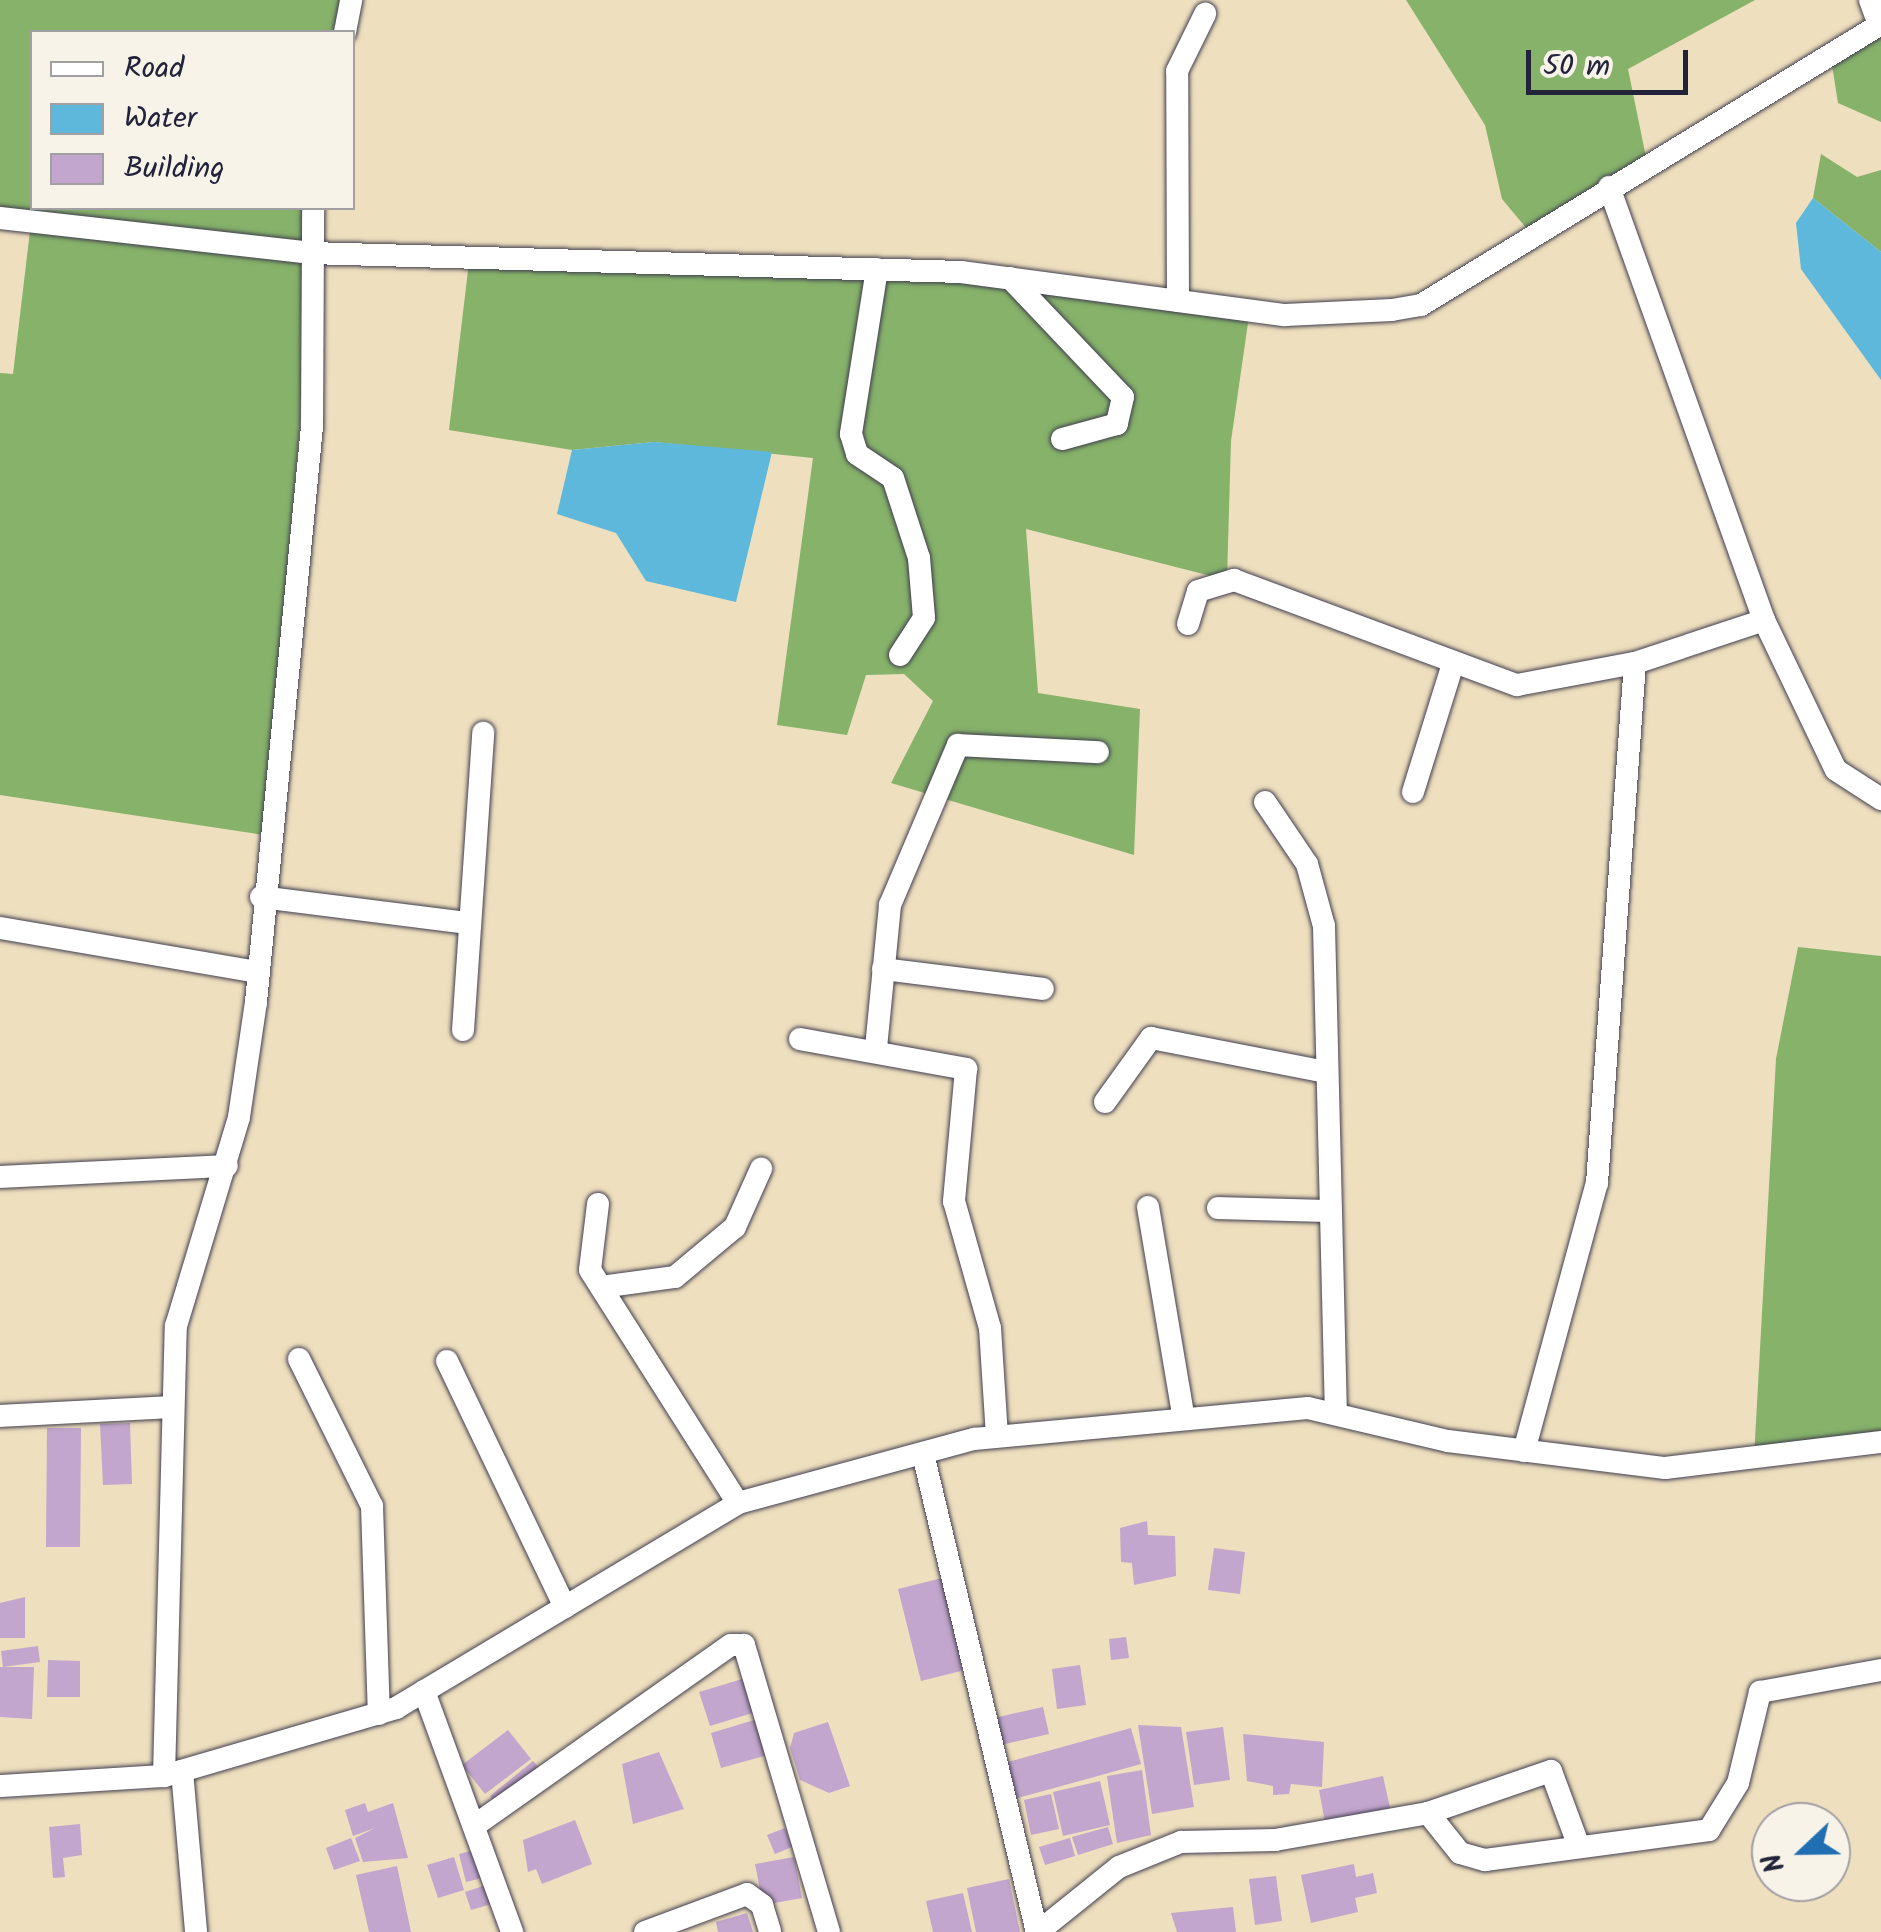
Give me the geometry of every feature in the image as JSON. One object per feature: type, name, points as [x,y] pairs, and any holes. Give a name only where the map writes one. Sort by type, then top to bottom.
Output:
[{"type":"street","points":[[345,30],[351,0]]},
{"type":"street","points":[[0,218],[80,216],[310,253],[877,269],[1010,278],[1285,315],[1421,305],[1609,187],[1802,80],[1880,24],[1870,0]]},
{"type":"street","points":[[1178,301],[1177,71],[1205,14]]},
{"type":"street","points":[[1609,187],[1764,620],[1836,770],[1881,799]]},
{"type":"street","points":[[196,1932],[173,1774],[171,1408],[176,1326],[227,1166],[258,972],[262,897],[312,427],[313,210]]},
{"type":"street","points":[[877,269],[851,434],[858,454],[894,478],[919,558],[924,618],[900,655]]},
{"type":"street","points":[[1010,278],[1123,397],[1117,424],[1062,439]]},
{"type":"street","points":[[1188,624],[1198,591],[1234,580],[1452,667],[1517,685],[1635,663],[1764,620]]},
{"type":"street","points":[[1524,1451],[1597,1183],[1635,663]]},
{"type":"street","points":[[1414,792],[1452,667]]},
{"type":"street","points":[[463,1030],[467,922],[483,733]]},
{"type":"street","points":[[876,1048],[883,969],[900,876],[958,745],[1098,752]]},
{"type":"street","points":[[1265,802],[1320,898],[1325,1211],[1336,1412]]},
{"type":"street","points":[[262,897],[467,922]]},
{"type":"street","points":[[0,928],[258,972]]},
{"type":"street","points":[[883,969],[1043,989]]},
{"type":"street","points":[[1105,1102],[1151,1038],[1321,1070]]},
{"type":"street","points":[[800,1039],[876,1048],[966,1069],[954,1200],[990,1328],[997,1435]]},
{"type":"street","points":[[0,1177],[227,1166]]},
{"type":"street","points":[[601,1287],[675,1277],[735,1227],[760,1169]]},
{"type":"street","points":[[598,1204],[587,1260],[738,1503]]},
{"type":"street","points":[[1148,1208],[1182,1414]]},
{"type":"street","points":[[1218,1208],[1325,1211]]},
{"type":"street","points":[[299,1359],[372,1506],[378,1714]]},
{"type":"street","points":[[448,1361],[565,1608]]},
{"type":"street","points":[[0,1416],[171,1408]]},
{"type":"street","points":[[0,1786],[173,1774],[378,1714],[424,1691],[738,1503],[997,1435],[1182,1414],[1336,1412],[1524,1451],[1665,1468],[1881,1442]]},
{"type":"street","points":[[923,1454],[1040,1930],[1119,1868],[1182,1842],[1275,1840],[1428,1813],[1550,1771],[1578,1844]]},
{"type":"street","points":[[474,1826],[730,1645],[744,1645],[829,1932]]},
{"type":"street","points":[[1428,1813],[1460,1854],[1485,1860],[1578,1844],[1709,1830],[1738,1783],[1760,1692],[1881,1670]]},
{"type":"street","points":[[424,1691],[512,1932]]},
{"type":"street","points":[[645,1932],[747,1894],[762,1905],[770,1932]]},
{"type":"green space","points":[[0,0],[345,0],[338,30],[30,30],[30,210],[307,210],[300,425],[264,835],[0,795],[0,373],[13,374],[30,231],[0,227]]},
{"type":"green space","points":[[1406,0],[1755,0],[1628,69],[1647,162],[1532,235],[1502,199],[1485,125]]},
{"type":"green space","points":[[1881,24],[1881,122],[1838,103],[1831,59]]},
{"type":"green space","points":[[1821,154],[1857,177],[1881,170],[1881,252],[1813,198]]},
{"type":"green space","points":[[469,262],[965,283],[1250,309],[1231,441],[1227,580],[1026,529],[1038,693],[1140,709],[1134,855],[891,783],[933,701],[904,674],[866,675],[847,735],[777,725],[813,458],[654,442],[572,450],[449,430]]},
{"type":"green space","points":[[1798,947],[1881,956],[1881,1442],[1754,1458],[1776,1059]]},
{"type":"water","points":[[1813,198],[1881,252],[1881,380],[1801,269],[1796,223]]},
{"type":"water","points":[[654,442],[772,452],[736,602],[646,581],[616,533],[557,514],[572,450]]},
{"type":"building","points":[[130,1423],[132,1484],[103,1485],[100,1424]]},
{"type":"building","points":[[47,1428],[81,1428],[80,1547],[46,1547]]},
{"type":"building","points":[[1147,1521],[1148,1535],[1175,1536],[1176,1576],[1134,1585],[1132,1563],[1121,1562],[1120,1528]]},
{"type":"building","points":[[1214,1548],[1245,1552],[1240,1594],[1208,1590]]},
{"type":"building","points":[[942,1578],[965,1670],[921,1681],[898,1589]]},
{"type":"building","points":[[25,1597],[25,1638],[0,1638],[0,1603]]},
{"type":"building","points":[[1126,1637],[1129,1658],[1111,1660],[1109,1639]]},
{"type":"building","points":[[38,1646],[40,1662],[3,1667],[1,1651]]},
{"type":"building","points":[[48,1660],[80,1661],[80,1697],[47,1697]]},
{"type":"building","points":[[1080,1665],[1086,1705],[1057,1709],[1052,1669]]},
{"type":"building","points":[[0,1667],[34,1667],[32,1719],[0,1717]]},
{"type":"building","points":[[749,1677],[759,1711],[710,1726],[699,1692]]},
{"type":"building","points":[[1043,1707],[1049,1734],[1000,1745],[994,1718]]},
{"type":"building","points":[[761,1718],[771,1754],[721,1768],[711,1733]]},
{"type":"building","points":[[828,1722],[850,1786],[829,1793],[800,1780],[790,1748],[794,1733]]},
{"type":"building","points":[[1138,1725],[1181,1727],[1194,1807],[1152,1814]]},
{"type":"building","points":[[1223,1727],[1230,1780],[1194,1785],[1186,1732]]},
{"type":"building","points":[[1131,1728],[1141,1764],[1011,1800],[1001,1764]]},
{"type":"building","points":[[508,1730],[531,1759],[485,1794],[462,1765]]},
{"type":"building","points":[[1243,1734],[1324,1742],[1322,1787],[1291,1784],[1289,1794],[1273,1795],[1273,1786],[1247,1781]]},
{"type":"building","points":[[659,1752],[684,1809],[633,1824],[622,1764]]},
{"type":"building","points":[[533,1761],[541,1770],[497,1805],[490,1796]]},
{"type":"building","points":[[1142,1770],[1151,1835],[1117,1843],[1107,1776]]},
{"type":"building","points":[[1383,1776],[1390,1808],[1325,1822],[1319,1790]]},
{"type":"building","points":[[1100,1781],[1110,1825],[1063,1836],[1053,1792]]},
{"type":"building","points":[[1051,1794],[1059,1829],[1031,1835],[1024,1800]]},
{"type":"building","points":[[365,1803],[368,1812],[393,1803],[408,1858],[363,1862],[355,1838],[375,1828],[353,1836],[345,1810]]},
{"type":"building","points":[[575,1820],[592,1864],[542,1884],[536,1869],[528,1872],[523,1840]]},
{"type":"building","points":[[80,1824],[82,1855],[63,1858],[65,1877],[53,1878],[49,1827]]},
{"type":"building","points":[[1108,1827],[1113,1844],[1078,1855],[1072,1837]]},
{"type":"building","points":[[785,1828],[792,1847],[775,1854],[767,1835]]},
{"type":"building","points":[[351,1838],[360,1861],[334,1870],[326,1848]]},
{"type":"building","points":[[1070,1838],[1075,1856],[1045,1865],[1039,1847]]},
{"type":"building","points":[[479,1849],[486,1877],[466,1882],[459,1854]]},
{"type":"building","points":[[454,1857],[464,1890],[438,1898],[427,1865]]},
{"type":"building","points":[[794,1857],[802,1898],[763,1905],[755,1864]]},
{"type":"building","points":[[1354,1864],[1356,1877],[1373,1873],[1377,1893],[1355,1898],[1358,1912],[1311,1923],[1301,1875]]},
{"type":"building","points":[[397,1866],[411,1932],[369,1932],[356,1875]]},
{"type":"building","points":[[1276,1876],[1282,1921],[1255,1925],[1249,1879]]},
{"type":"building","points":[[1009,1879],[1020,1932],[976,1932],[967,1888]]},
{"type":"building","points":[[489,1884],[495,1903],[471,1910],[465,1892]]},
{"type":"building","points":[[963,1893],[972,1932],[933,1932],[926,1901]]},
{"type":"building","points":[[1233,1907],[1236,1932],[1177,1932],[1171,1913]]},
{"type":"building","points":[[747,1913],[753,1932],[718,1932],[716,1922]]}]
